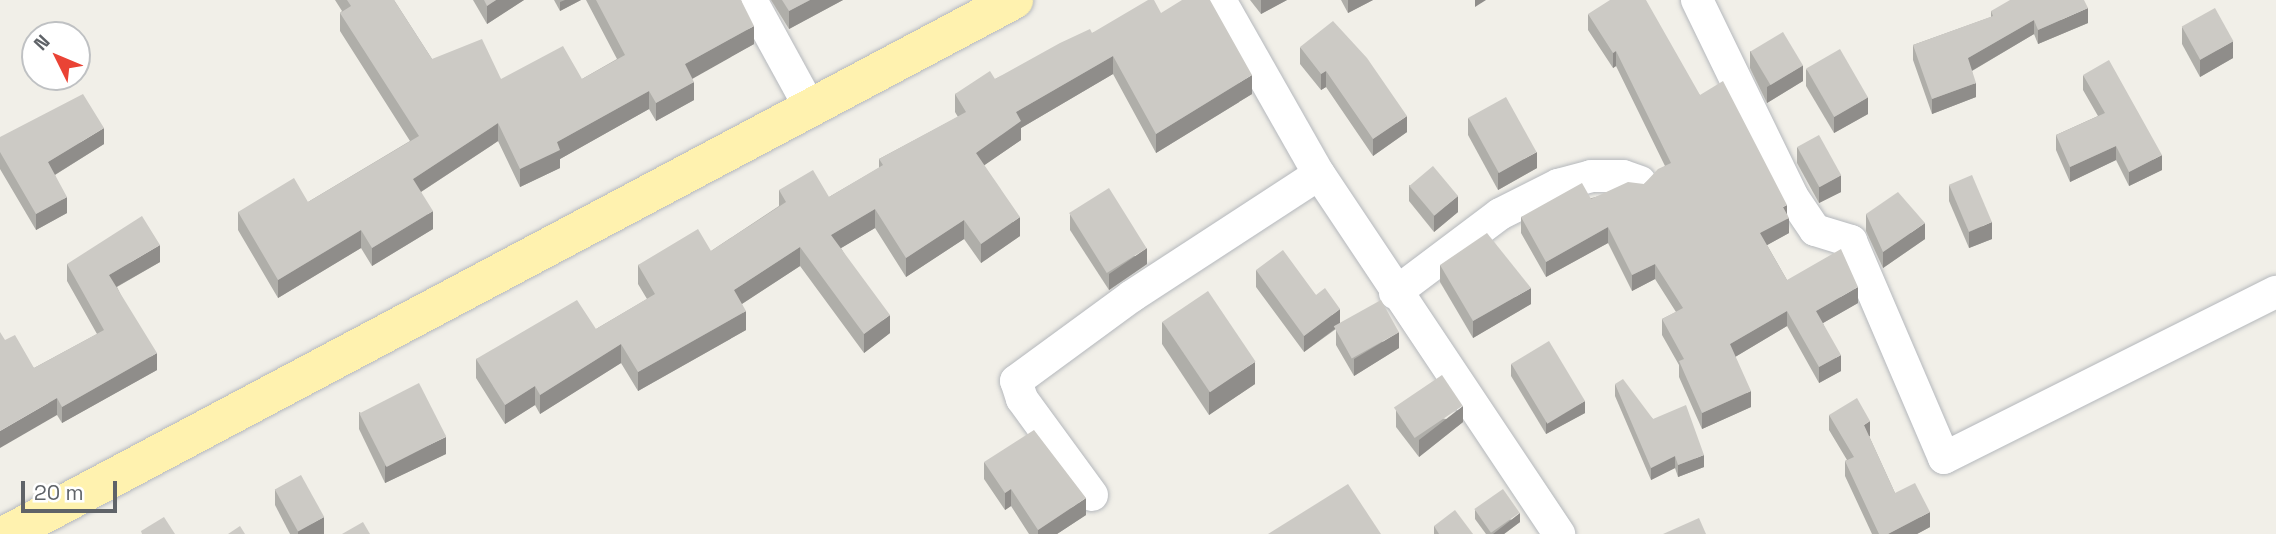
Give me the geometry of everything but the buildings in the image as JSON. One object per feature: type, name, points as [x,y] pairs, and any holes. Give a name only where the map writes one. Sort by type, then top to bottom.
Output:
[{"type":"main road","points":[[7,534],[809,106],[1014,0]]},
{"type":"street","points":[[751,0],[809,106]]},
{"type":"street","points":[[1220,0],[1319,174],[1395,293],[1559,534]]},
{"type":"street","points":[[1697,0],[1791,196],[1815,230],[1850,241],[1944,458],[2276,292]]},
{"type":"street","points":[[1092,495],[1022,399],[1016,381],[1132,296],[1319,174]]},
{"type":"street","points":[[1395,293],[1500,214],[1558,185],[1591,176],[1623,176],[1640,182]]}]
